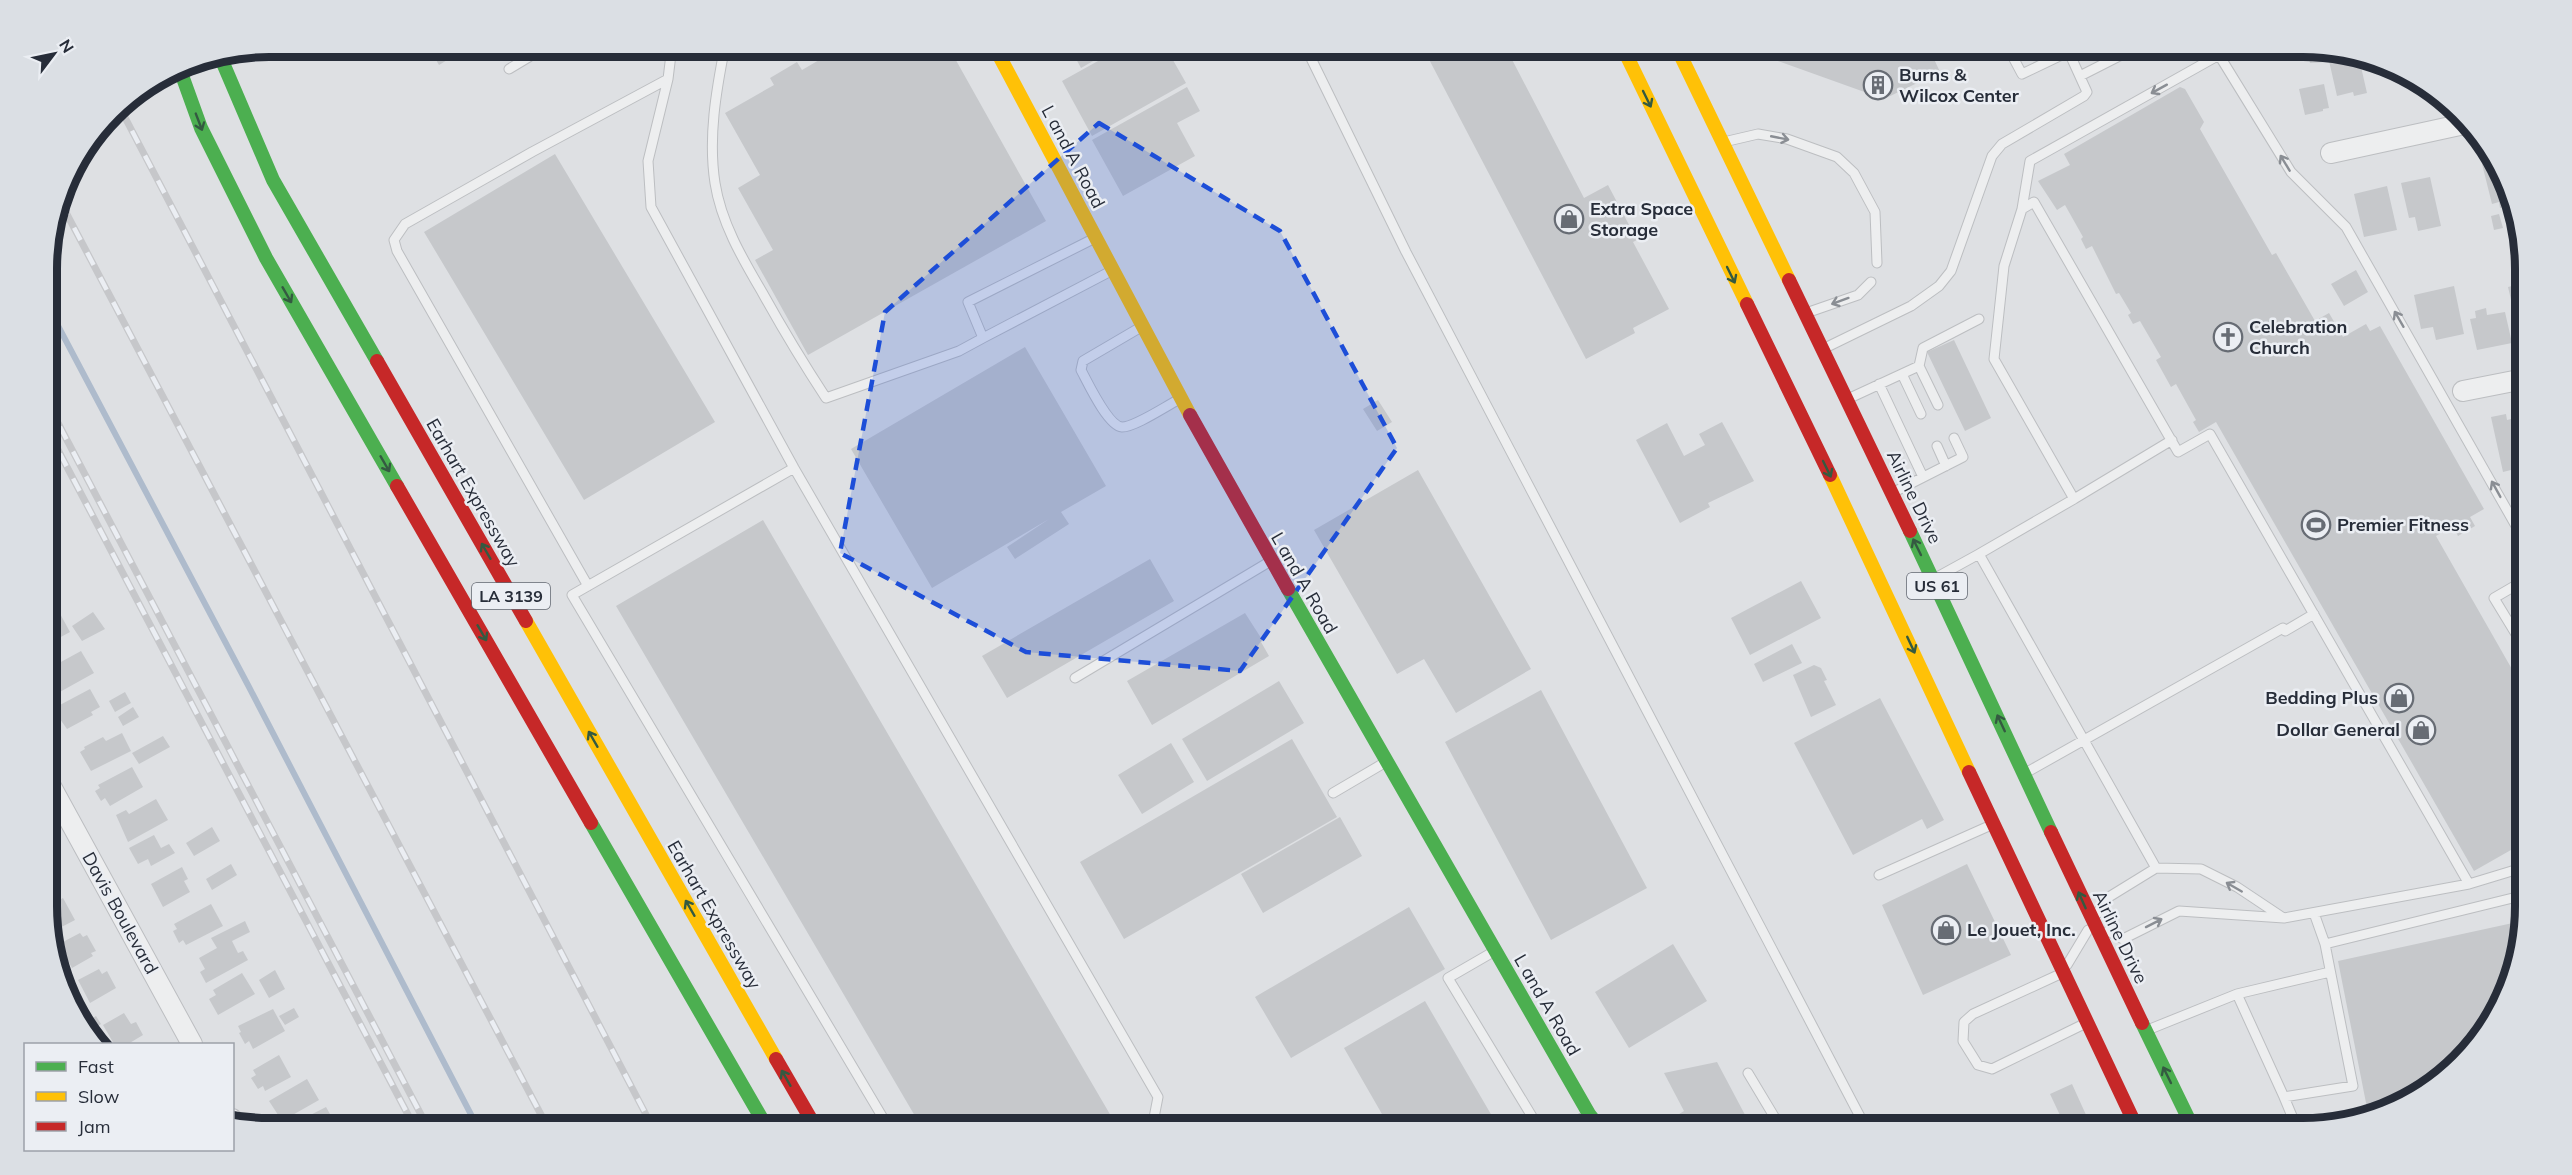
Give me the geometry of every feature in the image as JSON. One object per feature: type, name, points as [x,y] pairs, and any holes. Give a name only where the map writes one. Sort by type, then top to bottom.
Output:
[{"type":"main road","name":"L and A Road","points":[[1000,57],[1112,270],[1271,561],[1592,1118]]},
{"type":"main road","name":"US 61","points":[[1627,57],[1873,564],[2132,1118]]},
{"type":"main road","name":"Airline Drive","points":[[1681,57],[1847,399],[1851,420],[1892,493],[2025,773],[2093,923],[2188,1118]]},
{"type":"main road","name":"Earhart Expressway","points":[[223,62],[273,180],[810,1118]]},
{"type":"main road","name":"LA 3139","points":[[182,76],[201,128],[266,258],[760,1118]]},
{"type":"main road","points":[[1812,439],[1829,431]]},
{"type":"street","points":[[2331,153],[2459,125]]},
{"type":"street","points":[[2463,391],[2515,381]]},
{"type":"street","name":"Davis Boulevard","points":[[57,797],[191,1043]]},
{"type":"lane","points":[[509,69],[529,57]]},
{"type":"lane","points":[[671,57],[668,79],[648,160],[651,207],[794,468],[1158,1096],[1154,1118]]},
{"type":"lane","points":[[723,57],[716,91],[712,142],[718,195],[738,251],[798,356],[826,398],[959,351],[1112,270]]},
{"type":"lane","points":[[1310,57],[1406,252],[1861,1118]]},
{"type":"lane","points":[[2013,57],[2022,74],[2053,57]]},
{"type":"lane","points":[[1822,349],[1911,306],[1939,286],[1952,271],[1992,156],[2002,144],[2084,96],[2086,92],[2071,57]]},
{"type":"lane","points":[[2080,76],[2114,57]]},
{"type":"lane","points":[[2074,499],[1994,359],[2004,266],[2022,209],[2030,161],[2217,57]]},
{"type":"lane","points":[[2220,57],[2290,172],[2346,227],[2515,524]]},
{"type":"lane","points":[[588,586],[397,251],[394,240],[405,224],[668,79]]},
{"type":"lane","points":[[1723,143],[1758,134],[1787,139],[1837,157],[1854,173],[1875,212],[1877,263]]},
{"type":"lane","points":[[2022,209],[2034,202],[2178,452],[2210,434],[2469,884]]},
{"type":"lane","points":[[983,338],[968,302],[1095,237]]},
{"type":"lane","points":[[1805,314],[1858,295],[1871,282]]},
{"type":"lane","points":[[1938,405],[1919,366],[1923,348],[1980,319]]},
{"type":"lane","points":[[1143,326],[1083,361],[1081,370],[1111,422],[1121,427],[1131,425],[1181,398]]},
{"type":"lane","points":[[1847,399],[1919,366]]},
{"type":"lane","points":[[1902,374],[1921,414]]},
{"type":"lane","points":[[1879,384],[1923,477]]},
{"type":"lane","points":[[1892,493],[1963,457],[1954,438]]},
{"type":"lane","points":[[1933,579],[2172,440]]},
{"type":"lane","points":[[1937,446],[1946,466]]},
{"type":"lane","points":[[794,468],[572,595],[883,1118]]},
{"type":"lane","points":[[1979,554],[2156,868]]},
{"type":"lane","points":[[1075,678],[1271,561]]},
{"type":"lane","points":[[2515,586],[2494,598],[2515,633]]},
{"type":"lane","points":[[2025,773],[2314,614]]},
{"type":"lane","points":[[1333,793],[1386,762]]},
{"type":"lane","points":[[1880,875],[1994,824]]},
{"type":"lane","points":[[2087,1023],[1992,1070],[1978,1065],[1963,1041],[1964,1022],[1973,1014],[2063,972],[2093,923],[2104,900],[2156,868],[2200,869],[2237,887],[2284,918]]},
{"type":"lane","points":[[2093,923],[2123,939],[2179,911],[2284,918],[2469,884],[2515,870]]},
{"type":"lane","points":[[2325,944],[2515,897]]},
{"type":"lane","points":[[2284,1097],[2353,1086],[2325,944],[2314,913]]},
{"type":"lane","points":[[1495,951],[1448,978],[1533,1118]]},
{"type":"lane","points":[[2146,1031],[2237,994],[2330,972]]},
{"type":"lane","points":[[2237,994],[2293,1118]]},
{"type":"lane","points":[[1748,1073],[1775,1118]]},
{"type":"lane","points":[[1582,1118],[1589,1114]]},
{"type":"highlighted area","points":[[1099,123],[1280,231],[1397,448],[1240,671],[1026,652],[840,553],[885,312]]},
{"type":"building","points":[[434,57],[452,57],[439,65]]},
{"type":"building","points":[[824,57],[954,57],[1046,221],[808,355],[755,260],[773,250],[738,188],[760,175],[725,113],[774,85],[770,78],[797,62],[802,70]]},
{"type":"building","points":[[1075,57],[1100,57],[1081,68]]},
{"type":"building","points":[[1105,57],[1171,57],[1186,83],[1092,136],[1062,81]]},
{"type":"building","name":"Extra Space Storage","points":[[1428,57],[1511,57],[1584,198],[1608,185],[1637,240],[1633,242],[1669,309],[1633,328],[1635,333],[1586,359]]},
{"type":"building","name":"Burns & Wilcox Center","points":[[1767,57],[1933,57],[1940,72],[1884,99]]},
{"type":"building","points":[[2308,57],[2326,58],[2327,62],[2310,63]]},
{"type":"building","points":[[2329,59],[2361,65],[2367,93],[2354,96],[2353,92],[2337,96]]},
{"type":"building","points":[[2324,84],[2329,108],[2305,115],[2299,89]]},
{"type":"building","points":[[1187,87],[1200,111],[1177,123],[1195,156],[1123,196],[1092,140]]},
{"type":"building","points":[[2180,87],[2185,89],[2204,122],[2200,129],[2272,255],[2276,253],[2315,321],[2329,313],[2343,337],[2366,324],[2370,331],[2380,326],[2484,509],[2470,517],[2475,526],[2458,536],[2453,526],[2436,536],[2515,674],[2515,848],[2474,871],[2216,422],[2199,432],[2193,422],[2196,420],[2176,384],[2171,387],[2156,360],[2161,357],[2140,321],[2133,324],[2128,315],[2131,313],[2119,293],[2116,294],[2092,246],[2086,249],[2081,239],[2083,237],[2065,205],[2057,210],[2038,181],[2070,165],[2064,154]]},
{"type":"building","points":[[555,154],[715,422],[584,500],[424,232]]},
{"type":"building","points":[[2487,163],[2493,175],[2504,201],[2509,220],[2505,207],[2500,208],[2499,202],[2492,204],[2482,164]]},
{"type":"building","points":[[2430,177],[2441,226],[2418,231],[2415,217],[2409,218],[2401,183]]},
{"type":"building","points":[[2387,186],[2397,230],[2364,237],[2354,194]]},
{"type":"building","points":[[2499,214],[2503,228],[2494,230],[2491,216]]},
{"type":"building","points":[[2356,270],[2368,292],[2344,306],[2331,284]]},
{"type":"building","points":[[2515,285],[2515,317],[2508,287]]},
{"type":"building","points":[[2454,286],[2464,334],[2436,340],[2433,327],[2421,329],[2414,295]]},
{"type":"building","points":[[2486,308],[2487,315],[2505,312],[2512,343],[2477,350],[2470,319],[2476,318],[2475,311]]},
{"type":"building","points":[[1954,340],[1991,418],[1965,431],[1927,352]]},
{"type":"building","points":[[1025,347],[1106,486],[1061,512],[1069,524],[1015,559],[1007,547],[1049,519],[932,588],[851,449]]},
{"type":"building","points":[[1378,400],[1392,422],[1377,431],[1363,409]]},
{"type":"building","points":[[2506,414],[2507,420],[2515,418],[2515,487],[2511,470],[2503,472],[2491,417]]},
{"type":"building","points":[[1722,422],[1754,481],[1708,503],[1710,507],[1680,523],[1636,440],[1667,423],[1684,456],[1705,445],[1699,434]]},
{"type":"building","points":[[1418,470],[1531,669],[1456,713],[1424,659],[1397,674],[1314,530]]},
{"type":"building","points":[[763,520],[1112,1118],[916,1118],[616,606]]},
{"type":"building","points":[[1150,559],[1174,601],[1007,698],[982,656]]},
{"type":"building","points":[[1801,581],[1821,618],[1750,655],[1731,618]]},
{"type":"building","points":[[57,611],[70,632],[57,639]]},
{"type":"building","points":[[93,612],[105,629],[82,641],[72,626]]},
{"type":"building","points":[[1245,613],[1263,641],[1261,642],[1269,656],[1152,725],[1127,681]]},
{"type":"building","points":[[1792,644],[1802,663],[1763,682],[1754,664]]},
{"type":"building","points":[[81,651],[94,673],[58,693],[57,664]]},
{"type":"building","points":[[1814,665],[1821,668],[1827,680],[1824,681],[1836,705],[1811,717],[1793,675]]},
{"type":"building","points":[[1279,681],[1304,723],[1207,781],[1182,739]]},
{"type":"building","points":[[90,689],[100,707],[91,712],[93,715],[67,729],[57,715],[57,711],[60,709],[58,706]]},
{"type":"building","points":[[1541,690],[1647,888],[1551,940],[1445,742]]},
{"type":"building","points":[[125,692],[131,703],[115,712],[109,701]]},
{"type":"building","points":[[1880,698],[1944,820],[1927,829],[1922,819],[1853,855],[1794,743]]},
{"type":"building","points":[[133,707],[139,717],[123,726],[118,717]]},
{"type":"building","points":[[122,733],[131,751],[91,771],[80,752],[85,749],[84,747],[103,737],[106,741]]},
{"type":"building","points":[[163,736],[170,747],[139,764],[132,753]]},
{"type":"building","points":[[1292,739],[1337,817],[1124,939],[1080,862]]},
{"type":"building","points":[[1171,743],[1194,782],[1142,814],[1118,775]]},
{"type":"building","points":[[132,767],[143,787],[110,806],[105,798],[101,801],[95,791],[100,788],[98,785]]},
{"type":"building","points":[[156,799],[168,820],[128,842],[116,815],[126,810],[129,814]]},
{"type":"building","points":[[1340,817],[1362,856],[1263,913],[1241,874]]},
{"type":"building","points":[[212,827],[220,841],[194,856],[186,843]]},
{"type":"building","points":[[154,835],[161,848],[169,844],[175,853],[151,866],[148,859],[138,864],[129,848]]},
{"type":"building","points":[[231,864],[237,875],[212,890],[206,879]]},
{"type":"building","name":"Le Jouet, Inc.","points":[[1967,864],[2011,955],[1923,995],[1882,905]]},
{"type":"building","points":[[182,867],[188,879],[184,881],[190,892],[163,907],[151,884]]},
{"type":"building","points":[[63,898],[75,920],[58,929],[57,920],[57,901]]},
{"type":"building","points":[[211,904],[223,926],[186,945],[183,940],[179,943],[173,931],[177,929],[174,924]]},
{"type":"building","points":[[1409,907],[1445,969],[1291,1058],[1255,997]]},
{"type":"building","points":[[245,921],[250,932],[232,941],[238,953],[243,951],[248,960],[206,983],[200,972],[205,969],[199,958],[217,948],[211,938]]},
{"type":"building","points":[[2515,923],[2508,961],[2499,987],[2487,1012],[2471,1035],[2453,1056],[2421,1082],[2397,1096],[2367,1108],[2338,961]]},
{"type":"building","points":[[80,933],[83,937],[87,935],[96,951],[91,953],[93,956],[72,968],[60,943]]},
{"type":"building","points":[[1673,944],[1707,1001],[1629,1048],[1595,992]]},
{"type":"building","points":[[99,969],[102,974],[107,971],[116,988],[90,1003],[78,980]]},
{"type":"building","points":[[275,970],[285,989],[269,998],[259,980]]},
{"type":"building","points":[[242,973],[255,994],[218,1015],[209,999],[216,995],[213,990]]},
{"type":"building","points":[[1425,1001],[1492,1116],[1489,1118],[1384,1118],[1344,1048]]},
{"type":"building","points":[[294,1008],[299,1017],[285,1025],[279,1016]]},
{"type":"building","points":[[273,1009],[285,1031],[253,1049],[249,1041],[245,1044],[238,1026]]},
{"type":"building","points":[[124,1013],[131,1024],[136,1022],[143,1035],[130,1043],[113,1043],[103,1025]]},
{"type":"building","points":[[96,1016],[101,1024],[96,1028],[90,1020]]},
{"type":"building","points":[[279,1055],[291,1077],[265,1091],[263,1086],[258,1089],[251,1078],[256,1075],[253,1070]]},
{"type":"building","points":[[1717,1062],[1747,1118],[1677,1118],[1676,1116],[1684,1111],[1664,1073]]},
{"type":"building","points":[[307,1079],[319,1100],[287,1118],[280,1118],[269,1101]]},
{"type":"building","points":[[2072,1084],[2087,1118],[2061,1118],[2050,1094]]},
{"type":"building","points":[[326,1107],[332,1118],[305,1118]]},
{"type":"waterway","points":[[57,324],[473,1118]]},
{"type":"railway","points":[[124,115],[648,1118]]},
{"type":"railway","points":[[65,211],[543,1118]]},
{"type":"railway","points":[[57,421],[423,1118]]},
{"type":"railway","points":[[57,448],[410,1118]]},
{"type":"traffic: fast","points":[[223,62],[273,180],[377,361]]},
{"type":"traffic: fast","points":[[182,76],[201,128],[266,258],[397,486]]},
{"type":"traffic: fast","points":[[1910,531],[2051,832]]},
{"type":"traffic: fast","points":[[1288,589],[1592,1118]]},
{"type":"traffic: fast","points":[[591,823],[761,1118]]},
{"type":"traffic: fast","points":[[2142,1023],[2188,1118]]},
{"type":"traffic: slow","points":[[1000,57],[1190,415]]},
{"type":"traffic: slow","points":[[1627,57],[1747,304]]},
{"type":"traffic: slow","points":[[1681,57],[1789,280]]},
{"type":"traffic: slow","points":[[1830,475],[1969,772]]},
{"type":"traffic: slow","points":[[526,621],[776,1059]]},
{"type":"traffic: jam","points":[[1789,280],[1910,531]]},
{"type":"traffic: jam","points":[[1747,304],[1830,475]]},
{"type":"traffic: jam","points":[[377,361],[526,621]]},
{"type":"traffic: jam","points":[[1190,415],[1288,589]]},
{"type":"traffic: jam","points":[[397,486],[591,823]]},
{"type":"traffic: jam","points":[[1969,772],[2132,1118]]},
{"type":"traffic: jam","points":[[2051,832],[2142,1023]]},
{"type":"traffic: jam","points":[[776,1059],[810,1118]]},
{"type":"place","name":"Burns & Wilcox Center","points":[[1878,85]]},
{"type":"place","name":"Extra Space Storage","points":[[1569,219]]},
{"type":"place","name":"Celebration Church","points":[[2228,337]]},
{"type":"place","name":"Premier Fitness","points":[[2316,525]]},
{"type":"place","name":"Bedding Plus","points":[[2399,698]]},
{"type":"place","name":"Dollar General","points":[[2421,730]]},
{"type":"place","name":"Le Jouet, Inc.","points":[[1946,930]]}]
